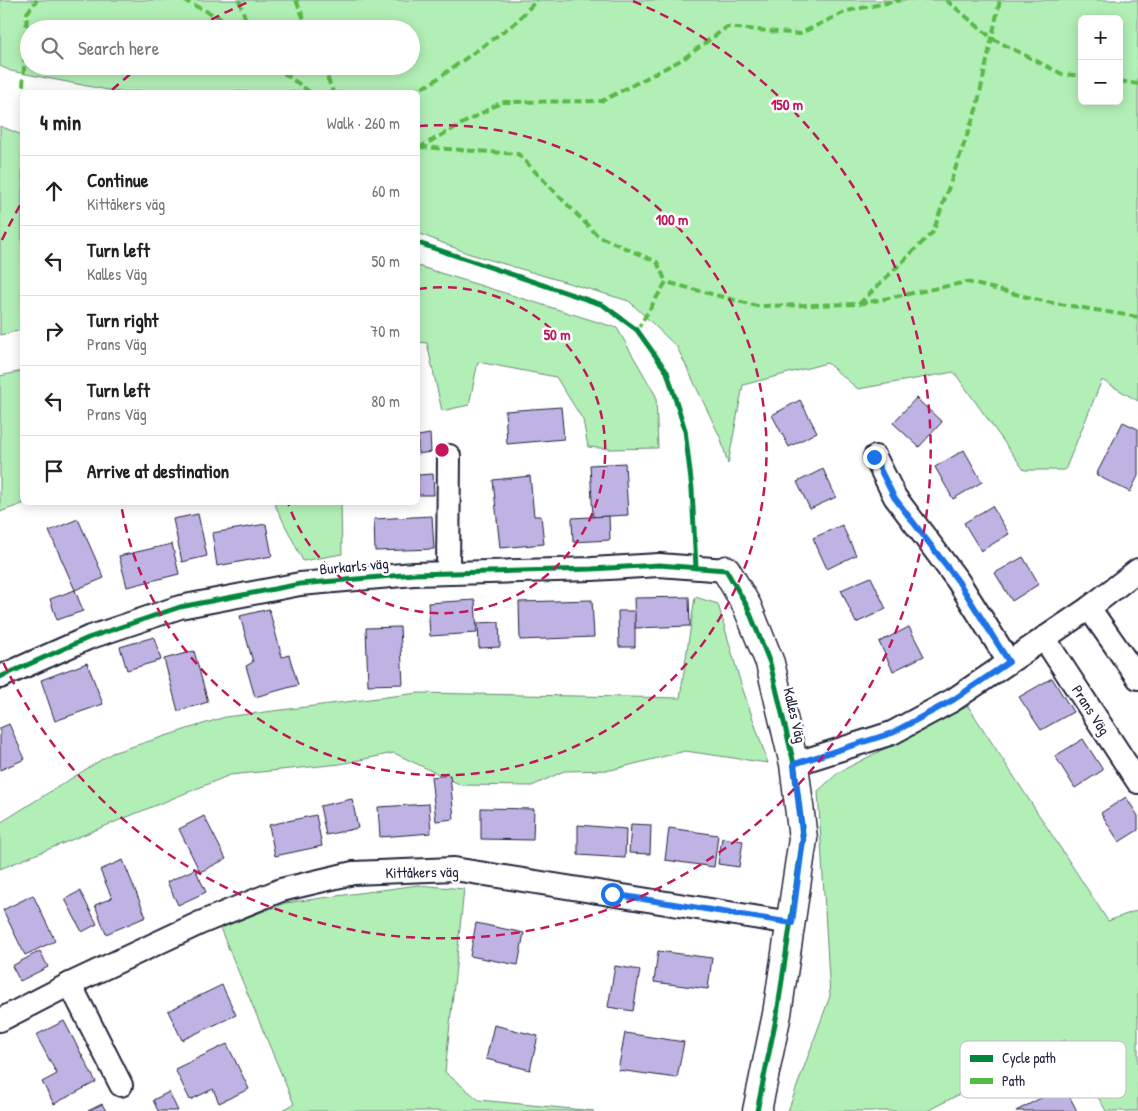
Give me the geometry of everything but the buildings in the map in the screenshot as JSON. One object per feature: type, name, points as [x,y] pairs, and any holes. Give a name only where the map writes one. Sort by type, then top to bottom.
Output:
[{"type":"street","points":[[448,573],[449,456]]},
{"type":"street","points":[[874,457],[894,497],[958,581],[1009,662]]},
{"type":"street","name":"Burkarls väg","points":[[0,678],[88,638],[180,607],[300,584],[448,573],[659,565],[726,570]]},
{"type":"street","name":"Kalles Väg","points":[[726,570],[747,606],[770,663],[794,764],[803,839],[777,1014],[757,1111]]},
{"type":"street","points":[[794,764],[892,733],[953,700],[1089,608],[1138,570]]},
{"type":"street","points":[[1089,608],[1138,678]]},
{"type":"street","name":"Prans Väg","points":[[1044,638],[1138,782]]},
{"type":"street","name":"Kittåkers väg","points":[[0,1020],[70,984],[200,923],[281,890],[353,873],[454,869],[792,923]]},
{"type":"street","points":[[70,984],[121,1085]]},
{"type":"green space","points":[[0,0],[1138,0],[1138,401],[1102,380],[1065,470],[1024,470],[954,372],[858,389],[827,363],[743,385],[728,464],[721,439],[677,347],[629,301],[467,253],[420,234],[420,90],[108,90],[31,75],[420,75],[420,20],[20,20],[20,73],[0,66]]},
{"type":"green space","points":[[0,126],[20,134],[20,330],[0,335]]},
{"type":"green space","points":[[420,267],[617,328],[656,396],[658,448],[611,449],[588,447],[583,420],[556,377],[478,362],[469,405],[442,411],[427,343],[420,342]]},
{"type":"green space","points":[[20,371],[20,505],[0,512],[0,376]]},
{"type":"green space","points":[[275,505],[341,505],[342,554],[303,561]]},
{"type":"green space","points":[[695,597],[718,604],[740,681],[768,763],[685,751],[611,770],[564,771],[532,786],[461,785],[394,753],[340,764],[230,775],[0,869],[0,823],[112,753],[225,717],[418,693],[680,698]]},
{"type":"green space","points":[[968,706],[1108,921],[1138,910],[1138,1111],[1106,1111],[1098,1098],[1126,1098],[1126,1041],[1065,1040],[960,1041],[960,1094],[927,1111],[788,1111],[830,996],[818,791],[839,772]]},
{"type":"green space","points":[[418,885],[464,889],[445,1072],[479,1100],[594,1111],[281,1111],[294,1104],[220,928],[285,903]]},
{"type":"marked path","points":[[27,20],[27,13],[37,0]]},
{"type":"marked path","points":[[183,0],[224,20]]},
{"type":"marked path","points":[[239,0],[246,20]]},
{"type":"marked path","points":[[296,0],[304,20]]},
{"type":"marked path","points":[[416,90],[430,84],[515,23],[537,0]]},
{"type":"marked path","points":[[420,147],[502,102],[602,101],[683,59],[727,27],[799,34],[847,11],[901,0]]},
{"type":"marked path","points":[[946,0],[993,39],[1062,74],[1078,76]]},
{"type":"marked path","points":[[637,330],[666,282],[757,306],[859,304],[933,232],[977,107],[1000,0]]},
{"type":"marked path","points":[[23,86],[24,75]]},
{"type":"marked path","points":[[286,75],[307,90]]},
{"type":"marked path","points":[[326,75],[332,90]]},
{"type":"marked path","points":[[1123,82],[1138,84]]},
{"type":"marked path","points":[[420,147],[518,154],[598,236],[657,262],[666,282]]},
{"type":"marked path","points":[[859,304],[967,282],[1047,302],[1138,317]]},
{"type":"cycle path","points":[[420,244],[603,305],[637,330],[667,372],[685,430],[692,489],[696,568]]},
{"type":"cycle path","points":[[0,677],[88,638],[180,607],[300,584],[414,574],[592,569],[659,565],[726,570],[747,606],[770,663],[794,764],[803,839],[777,1014],[757,1111]]},
{"type":"route","points":[[612,894],[792,923],[803,839],[794,764],[892,733],[953,700],[1009,662],[958,581],[894,497],[874,457]]}]
